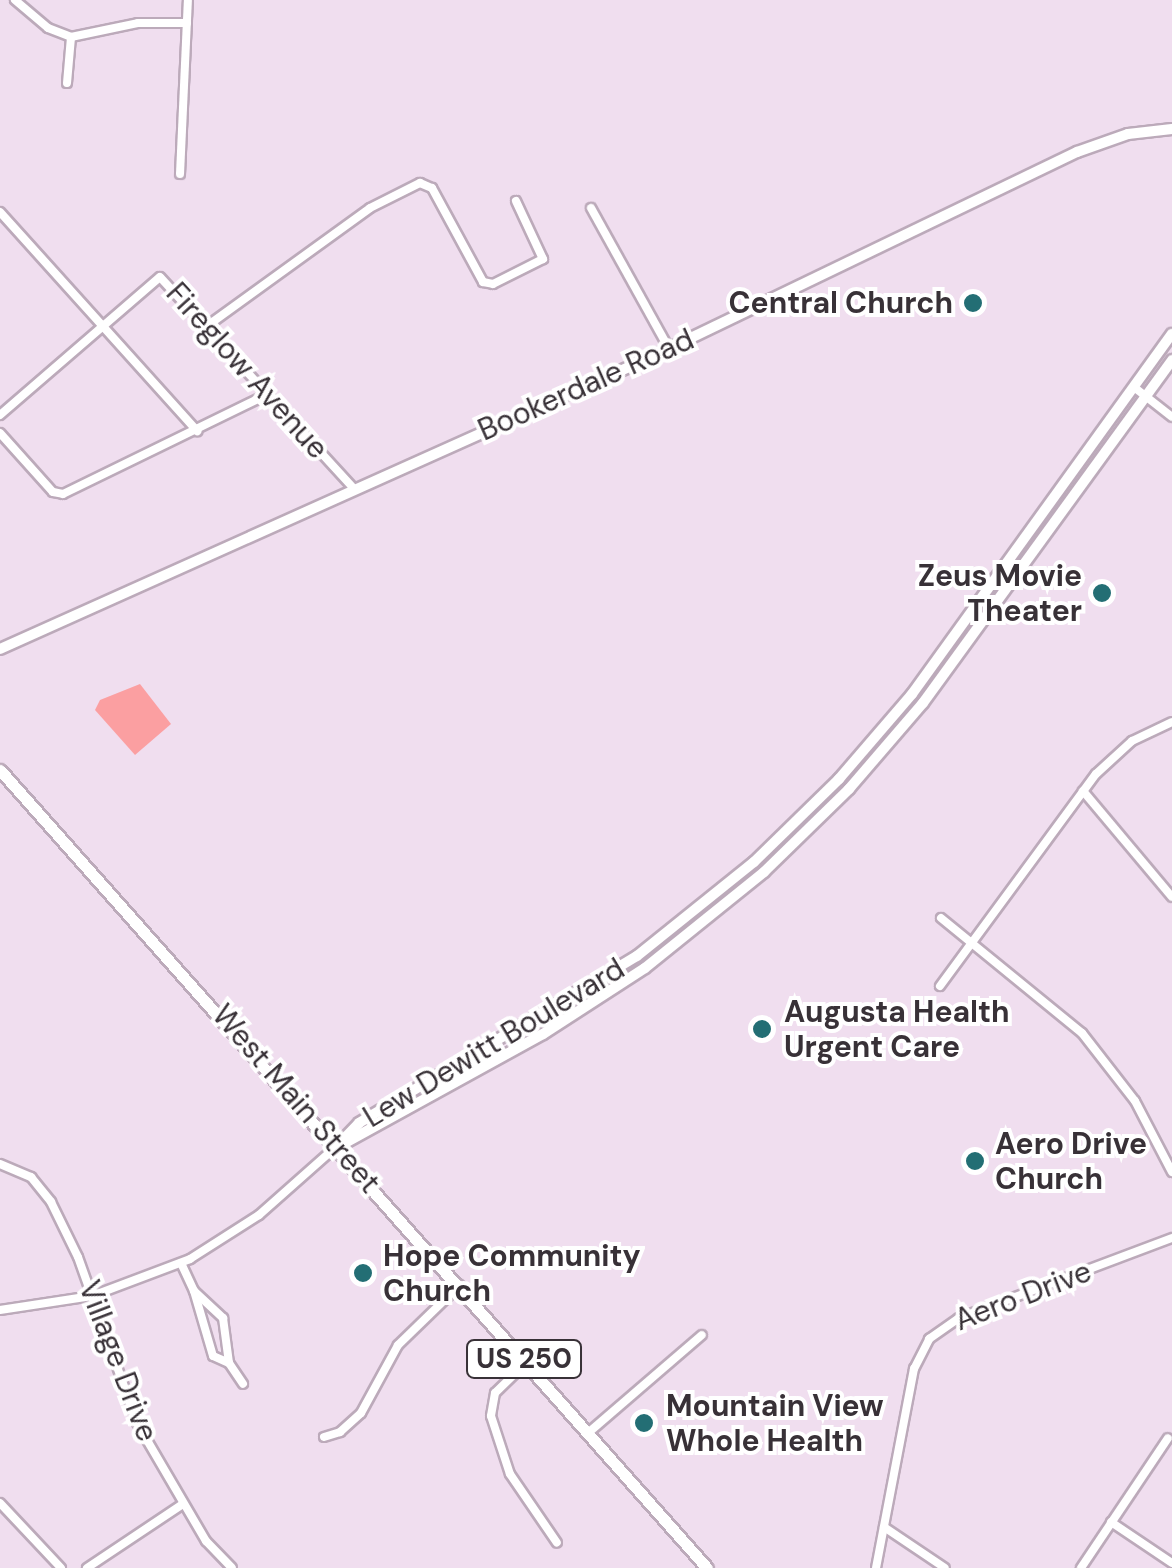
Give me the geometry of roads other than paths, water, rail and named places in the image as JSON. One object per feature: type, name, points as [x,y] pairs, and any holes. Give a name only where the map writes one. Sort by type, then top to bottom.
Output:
[{"type":"main road","name":"Bookerdale Road","points":[[0,649],[669,349],[1093,146],[1172,130]]},
{"type":"main road","name":"Lew Dewitt Boulevard","points":[[337,1146],[359,1123],[538,1021],[706,903],[839,779],[912,694],[1172,334]]},
{"type":"main road","name":"Lew Dewitt Boulevard","points":[[337,1146],[544,1034],[645,968],[764,872],[849,789],[923,703],[1172,360]]},
{"type":"main road","name":"West Main Street","points":[[0,770],[588,1433]]},
{"type":"main road","name":"US 250","points":[[588,1433],[707,1568]]},
{"type":"street","points":[[15,0],[48,28],[71,36],[138,23],[187,23]]},
{"type":"street","points":[[180,174],[177,128],[188,0]]},
{"type":"street","points":[[67,83],[71,36]]},
{"type":"street","points":[[207,326],[370,208],[420,183],[432,188],[484,282],[493,284],[543,260],[516,200]]},
{"type":"street","points":[[590,208],[669,349]]},
{"type":"street","points":[[0,212],[197,431]]},
{"type":"street","name":"Fireglow Avenue","points":[[0,414],[160,277],[354,489]]},
{"type":"street","points":[[1134,387],[1172,417]]},
{"type":"street","points":[[0,433],[53,492],[62,494],[268,394]]},
{"type":"street","points":[[912,694],[923,703]]},
{"type":"street","points":[[940,986],[1117,751],[1172,722]]},
{"type":"street","points":[[1083,792],[1172,897]]},
{"type":"street","points":[[942,918],[1076,1026],[1124,1085],[1172,1172]]},
{"type":"street","points":[[1161,1150],[1172,1144]]},
{"type":"street","points":[[0,1310],[92,1296],[181,1263],[251,1220],[337,1146]]},
{"type":"street","name":"Village Drive","points":[[0,1164],[38,1183],[92,1296],[133,1414],[182,1504],[232,1568]]},
{"type":"street","name":"Aero Drive","points":[[876,1568],[914,1369],[934,1334],[959,1318],[1172,1238]]},
{"type":"street","points":[[181,1263],[194,1290],[214,1356],[229,1363]]},
{"type":"street","points":[[324,1437],[340,1432],[361,1413],[398,1345],[460,1285]]},
{"type":"street","points":[[194,1290],[223,1318],[229,1363],[243,1384]]},
{"type":"street","points":[[588,1433],[702,1335]]},
{"type":"street","points":[[526,1362],[499,1387],[490,1416],[510,1474],[557,1543]]},
{"type":"street","points":[[1081,1568],[1168,1438]]},
{"type":"street","points":[[0,1503],[61,1568]]},
{"type":"street","points":[[87,1568],[182,1504]]},
{"type":"street","points":[[1111,1522],[1172,1563]]},
{"type":"street","points":[[884,1527],[945,1568]]},
{"type":"place","name":"Central Church","points":[[973,303]]},
{"type":"place","name":"Zeus Movie Theater","points":[[1102,593]]},
{"type":"place","name":"Augusta Health Urgent Care","points":[[762,1029]]},
{"type":"place","name":"Aero Drive Church","points":[[975,1161]]},
{"type":"place","name":"Hope Community Church","points":[[363,1273]]},
{"type":"place","name":"Mountain View Whole Health","points":[[644,1423]]}]
